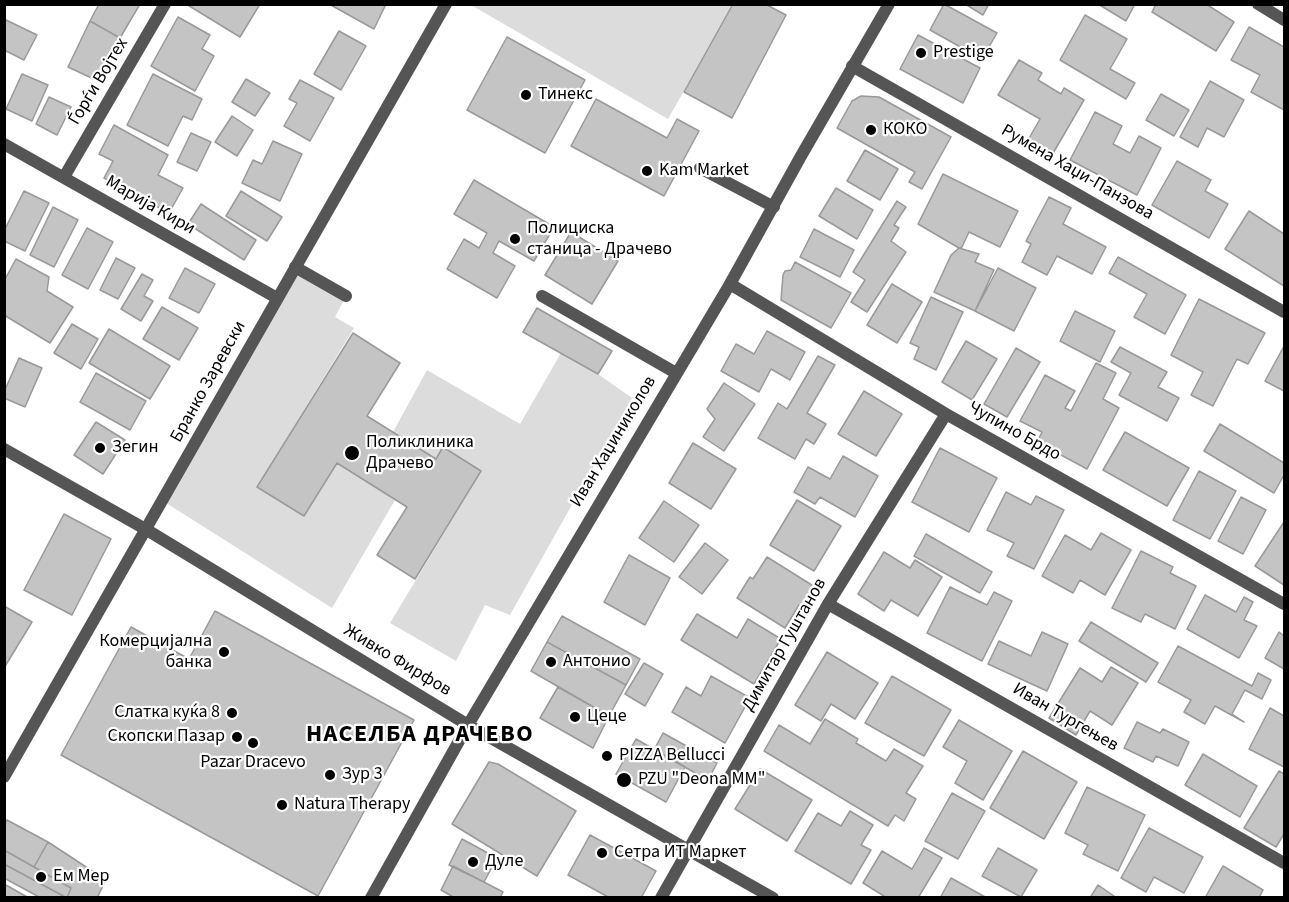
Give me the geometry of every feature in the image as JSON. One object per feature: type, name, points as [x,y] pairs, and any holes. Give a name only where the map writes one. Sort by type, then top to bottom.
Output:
[{"type":"street","name":"Ѓорѓи Војтех","points":[[63,177],[165,4]]},
{"type":"street","name":"Бранко Заревски","points":[[4,777],[446,4]]},
{"type":"street","name":"Иван Хаџиниколов","points":[[371,897],[468,725],[730,284],[889,4]]},
{"type":"street","points":[[1258,4],[1284,20]]},
{"type":"street","name":"Румена Хаџи-Панзова","points":[[852,66],[1284,312]]},
{"type":"street","name":"Марија Кири","points":[[4,144],[277,298]]},
{"type":"street","points":[[700,168],[774,207]]},
{"type":"street","points":[[295,267],[346,296]]},
{"type":"street","name":"Чупино Брдо","points":[[730,284],[946,414],[1284,604]]},
{"type":"street","points":[[542,296],[676,373]]},
{"type":"street","name":"Димитар Гуштанов","points":[[661,897],[828,604],[946,414]]},
{"type":"street","name":"Живко Фирфов","points":[[4,449],[147,530],[468,725],[773,897]]},
{"type":"street","name":"Иван Тургењев","points":[[828,604],[1284,863]]},
{"type":"shaded area","points":[[733,4],[668,119],[471,5]]},
{"type":"shaded area","points":[[295,267],[346,296],[335,317],[354,328],[257,487],[304,516],[337,463],[395,500],[332,608],[163,501]]},
{"type":"shaded area","points":[[561,353],[598,374],[632,398],[510,615],[485,605],[456,661],[390,623],[481,472],[443,447],[436,459],[393,432],[427,370],[520,424]]},
{"type":"building","points":[[99,4],[140,4],[120,38],[90,21]]},
{"type":"building","points":[[186,4],[260,4],[240,37]]},
{"type":"building","points":[[329,4],[386,4],[374,29]]},
{"type":"building","points":[[733,4],[765,4],[786,15],[732,118],[684,92]]},
{"type":"building","points":[[944,4],[997,33],[982,59],[930,30]]},
{"type":"building","points":[[965,4],[989,4],[983,15]]},
{"type":"building","points":[[1098,4],[1135,4],[1126,21]]},
{"type":"building","points":[[1156,4],[1206,4],[1234,22],[1216,51],[1152,12]]},
{"type":"building","points":[[1085,15],[1127,39],[1110,69],[1135,83],[1126,99],[1060,60]]},
{"type":"building","points":[[178,17],[210,35],[202,49],[214,56],[195,91],[151,66]]},
{"type":"building","points":[[4,19],[37,35],[24,60],[4,50]]},
{"type":"building","points":[[90,21],[120,38],[98,81],[68,67]]},
{"type":"building","points":[[1249,27],[1284,47],[1284,110],[1251,92],[1260,75],[1231,60]]},
{"type":"building","points":[[339,31],[366,46],[341,90],[314,74]]},
{"type":"building","points":[[918,35],[980,68],[963,103],[900,69]]},
{"type":"building","name":"Тинекс","points":[[507,37],[585,80],[545,153],[467,110]]},
{"type":"building","points":[[1019,60],[1042,73],[1038,80],[1061,94],[1064,88],[1084,100],[1052,155],[1028,140],[1040,119],[998,95]]},
{"type":"building","points":[[22,74],[48,85],[32,121],[6,109]]},
{"type":"building","points":[[153,74],[202,99],[192,120],[183,116],[168,146],[127,125]]},
{"type":"building","points":[[246,79],[270,93],[255,116],[232,102]]},
{"type":"building","points":[[300,80],[334,98],[310,141],[284,126],[297,103],[289,99]]},
{"type":"building","points":[[1210,81],[1244,100],[1224,137],[1207,128],[1198,147],[1180,137]]},
{"type":"building","points":[[1161,94],[1189,110],[1174,136],[1146,120]]},
{"type":"building","points":[[861,96],[879,97],[951,137],[922,189],[909,182],[915,172],[837,128],[852,101]]},
{"type":"building","points":[[49,97],[71,107],[57,135],[36,124]]},
{"type":"building","name":"Kam Market","points":[[596,99],[667,138],[677,119],[699,131],[664,196],[571,146]]},
{"type":"building","points":[[1095,112],[1122,126],[1113,144],[1130,153],[1139,136],[1161,148],[1137,195],[1070,160]]},
{"type":"building","points":[[232,116],[253,130],[237,156],[215,142]]},
{"type":"building","points":[[114,125],[168,155],[158,175],[183,188],[169,213],[104,178],[113,161],[99,154]]},
{"type":"building","points":[[191,133],[211,142],[197,171],[177,162]]},
{"type":"building","points":[[273,141],[302,154],[280,201],[242,183],[253,160],[262,164]]},
{"type":"building","points":[[865,150],[898,169],[880,200],[847,181]]},
{"type":"building","points":[[1177,161],[1211,180],[1205,191],[1228,204],[1209,238],[1152,205]]},
{"type":"building","points":[[943,174],[1018,211],[1000,247],[969,232],[962,247],[959,248],[918,224]]},
{"type":"building","name":"Полициска станица - Драчево","points":[[474,180],[554,227],[534,261],[499,241],[493,253],[515,266],[497,298],[447,269],[464,239],[479,248],[487,233],[454,214]]},
{"type":"building","points":[[836,188],[873,210],[857,239],[819,216]]},
{"type":"building","points":[[24,191],[49,203],[25,251],[4,241],[4,231]]},
{"type":"building","points":[[241,191],[282,217],[267,241],[226,216]]},
{"type":"building","points":[[1049,197],[1071,208],[1063,224],[1106,247],[1092,274],[1057,256],[1047,275],[1022,262],[1031,244],[1026,241]]},
{"type":"building","points":[[897,201],[906,207],[894,225],[899,228],[891,241],[906,252],[867,312],[851,302],[865,280],[853,272]]},
{"type":"building","points":[[201,204],[256,240],[244,260],[188,224]]},
{"type":"building","points":[[53,207],[78,220],[54,267],[30,255]]},
{"type":"building","points":[[1249,211],[1284,234],[1284,286],[1225,249]]},
{"type":"building","points":[[87,228],[113,242],[88,289],[62,275]]},
{"type":"building","points":[[814,229],[854,250],[840,277],[800,257]]},
{"type":"building","points":[[571,232],[618,261],[592,304],[545,275]]},
{"type":"building","points":[[959,248],[979,254],[975,262],[994,270],[975,311],[934,292],[951,255]]},
{"type":"building","points":[[1118,257],[1186,295],[1165,334],[1134,317],[1147,294],[1109,273]]},
{"type":"building","points":[[116,258],[135,268],[118,299],[100,290]]},
{"type":"building","points":[[16,259],[49,277],[47,291],[73,307],[50,343],[4,315],[4,281]]},
{"type":"building","points":[[795,262],[851,293],[831,328],[781,300],[783,275],[785,271],[791,270]]},
{"type":"building","points":[[185,268],[215,284],[199,313],[169,298]]},
{"type":"building","points":[[998,268],[1036,288],[1014,331],[975,311]]},
{"type":"building","points":[[142,274],[153,280],[144,296],[153,301],[141,321],[121,309]]},
{"type":"building","points":[[892,284],[922,302],[897,343],[867,325]]},
{"type":"building","points":[[931,297],[963,312],[936,370],[914,359],[919,347],[910,343]]},
{"type":"building","points":[[1199,299],[1265,333],[1248,364],[1237,359],[1213,406],[1191,395],[1203,372],[1171,355]]},
{"type":"building","points":[[162,307],[198,328],[179,360],[143,339]]},
{"type":"building","points":[[537,308],[612,351],[598,374],[523,332]]},
{"type":"building","points":[[1075,311],[1115,331],[1100,362],[1060,341]]},
{"type":"building","points":[[72,324],[98,339],[81,369],[54,353]]},
{"type":"building","points":[[109,329],[170,366],[150,399],[89,363]]},
{"type":"building","points":[[767,331],[805,352],[790,380],[771,369],[759,392],[721,371],[736,344],[754,354]]},
{"type":"building","name":"Поликлиника Драчево","points":[[353,333],[400,363],[367,416],[436,459],[443,447],[481,471],[415,579],[377,555],[407,507],[337,463],[304,516],[257,487]]},
{"type":"building","points":[[966,341],[997,359],[972,400],[942,382]]},
{"type":"building","points":[[1284,346],[1284,391],[1265,381]]},
{"type":"building","points":[[1120,347],[1167,372],[1158,387],[1179,398],[1167,421],[1119,395],[1131,373],[1111,362]]},
{"type":"building","points":[[1016,348],[1040,362],[1007,417],[984,404]]},
{"type":"building","points":[[818,356],[835,365],[807,413],[826,424],[814,444],[806,439],[795,459],[758,438],[778,403],[787,409]]},
{"type":"building","points":[[19,358],[42,368],[25,407],[4,398],[4,392]]},
{"type":"building","points":[[1096,363],[1116,373],[1103,399],[1119,408],[1087,469],[1037,442],[1042,432],[1020,421],[1045,375],[1075,391],[1065,408],[1071,411]]},
{"type":"building","points":[[96,373],[146,401],[130,430],[80,402]]},
{"type":"building","points":[[724,383],[755,404],[724,451],[703,437],[715,419],[707,409]]},
{"type":"building","points":[[864,391],[902,414],[876,456],[838,434]]},
{"type":"building","name":"Зегин","points":[[96,422],[125,440],[103,474],[74,455]]},
{"type":"building","points":[[1220,424],[1284,463],[1284,475],[1274,493],[1204,451]]},
{"type":"building","points":[[1125,432],[1189,468],[1167,506],[1103,470]]},
{"type":"building","points":[[693,443],[736,469],[711,509],[669,483]]},
{"type":"building","points":[[940,448],[997,478],[969,532],[912,502]]},
{"type":"building","points":[[843,456],[878,476],[855,517],[820,497],[815,504],[794,492],[808,467],[830,479]]},
{"type":"building","points":[[1199,471],[1236,491],[1210,539],[1173,520]]},
{"type":"building","points":[[1006,492],[1031,505],[1036,496],[1064,510],[1034,569],[1007,556],[1014,543],[987,530]]},
{"type":"building","points":[[1241,497],[1266,510],[1243,554],[1218,541]]},
{"type":"building","points":[[797,500],[841,526],[814,571],[770,545]]},
{"type":"building","points":[[664,501],[699,525],[674,562],[639,538]]},
{"type":"building","points":[[64,514],[111,539],[72,615],[24,590]]},
{"type":"building","points":[[1284,522],[1284,585],[1255,566]]},
{"type":"building","points":[[1101,533],[1131,550],[1105,595],[1080,580],[1073,593],[1042,576],[1065,535],[1091,550]]},
{"type":"building","points":[[926,534],[992,572],[980,593],[914,556]]},
{"type":"building","points":[[705,543],[728,560],[702,594],[679,577]]},
{"type":"building","points":[[1141,551],[1173,567],[1170,573],[1196,586],[1175,629],[1145,614],[1141,622],[1112,608]]},
{"type":"building","points":[[884,552],[910,568],[915,560],[942,577],[918,616],[891,600],[884,611],[858,594]]},
{"type":"building","points":[[629,555],[670,578],[645,625],[604,602]]},
{"type":"building","points":[[767,557],[815,587],[801,609],[799,605],[785,628],[737,598],[750,577],[753,579]]},
{"type":"building","points":[[950,587],[987,605],[994,592],[1012,601],[982,661],[927,633]]},
{"type":"building","points":[[1205,595],[1236,612],[1244,597],[1253,602],[1244,620],[1257,626],[1239,658],[1187,629]]},
{"type":"building","points":[[4,606],[32,622],[4,668]]},
{"type":"building","name":"Скопски Пазар","points":[[215,611],[414,720],[318,896],[61,755],[131,627],[189,659]]},
{"type":"building","points":[[697,614],[737,638],[748,619],[781,639],[754,684],[681,640]]},
{"type":"building","points":[[562,616],[640,659],[626,685],[547,642]]},
{"type":"building","points":[[1091,622],[1158,663],[1146,682],[1079,641]]},
{"type":"building","points":[[1042,632],[1068,644],[1047,691],[988,664],[999,641],[1031,656]]},
{"type":"building","points":[[1279,632],[1284,636],[1284,669],[1265,658]]},
{"type":"building","points":[[547,642],[626,685],[609,716],[531,671]]},
{"type":"building","points":[[1178,646],[1252,686],[1258,673],[1271,680],[1262,699],[1245,690],[1232,714],[1244,722],[1215,706],[1205,724],[1184,712],[1191,700],[1158,682]]},
{"type":"building","points":[[827,652],[878,683],[855,719],[831,704],[821,721],[795,705]]},
{"type":"building","points":[[644,663],[663,674],[645,706],[625,694]]},
{"type":"building","points":[[1111,667],[1138,683],[1112,725],[1090,711],[1076,735],[1049,718],[1080,668],[1102,682]]},
{"type":"building","points":[[711,676],[750,698],[725,743],[672,712],[686,687],[701,696]]},
{"type":"building","points":[[892,676],[951,710],[924,756],[865,723]]},
{"type":"building","points":[[558,687],[609,716],[593,748],[540,718]]},
{"type":"building","points":[[1270,708],[1284,716],[1284,767],[1249,749]]},
{"type":"building","points":[[825,719],[858,739],[856,743],[886,761],[894,749],[923,766],[906,793],[916,799],[904,821],[895,815],[888,826],[764,751],[779,725],[810,744]]},
{"type":"building","points":[[959,720],[1012,751],[983,800],[955,783],[967,761],[943,747]]},
{"type":"building","points":[[1137,722],[1160,733],[1163,729],[1189,742],[1178,766],[1156,756],[1153,762],[1124,748]]},
{"type":"building","points":[[663,733],[717,763],[708,780],[654,750]]},
{"type":"building","points":[[636,739],[685,767],[666,802],[616,774]]},
{"type":"building","points":[[1023,751],[1077,782],[1044,839],[990,808]]},
{"type":"building","points":[[1203,754],[1257,786],[1240,817],[1185,785]]},
{"type":"building","points":[[489,762],[498,764],[576,811],[537,876],[452,824]]},
{"type":"building","points":[[760,769],[812,800],[787,841],[735,809]]},
{"type":"building","points":[[1279,771],[1284,774],[1284,834],[1276,847],[1244,828]]},
{"type":"building","points":[[1087,787],[1145,815],[1118,871],[1083,854],[1088,845],[1065,833]]},
{"type":"building","points":[[952,793],[985,811],[958,859],[925,841]]},
{"type":"building","points":[[850,811],[873,825],[861,845],[871,850],[851,884],[795,851],[818,813],[841,826]]},
{"type":"building","points":[[7,820],[48,842],[34,867],[4,850],[4,825]]},
{"type":"building","points":[[1149,828],[1203,857],[1184,893],[1154,877],[1146,892],[1121,878]]},
{"type":"building","name":"Сетра ИТ Маркет","points":[[590,835],[656,871],[641,898],[610,898],[568,875]]},
{"type":"building","name":"Дуле","points":[[462,839],[497,858],[484,882],[449,865]]},
{"type":"building","points":[[48,842],[106,880],[97,898],[67,898],[71,888],[34,867]]},
{"type":"building","points":[[924,848],[942,858],[918,898],[887,898],[863,883],[882,851],[912,869]]},
{"type":"building","points":[[998,848],[1037,870],[1021,897],[982,876]]},
{"type":"building","name":"Ем Мер","points":[[4,850],[71,888],[67,898],[4,864]]},
{"type":"building","points":[[4,864],[67,898],[41,898],[4,878]]},
{"type":"building","points":[[453,866],[503,892],[500,898],[455,898],[441,890]]},
{"type":"building","points":[[1223,866],[1263,890],[1259,898],[1205,898]]},
{"type":"building","points":[[951,878],[987,898],[940,898]]},
{"type":"building","points":[[4,884],[29,898],[4,898]]},
{"type":"building","points":[[1098,885],[1117,898],[1090,898]]},
{"type":"place","name":"Prestige","points":[[921,53]]},
{"type":"place","name":"Тинекс","points":[[526,95]]},
{"type":"place","name":"КОКО","points":[[871,130]]},
{"type":"place","name":"Kam Market","points":[[647,171]]},
{"type":"place","name":"Полициска станица - Драчево","points":[[515,239]]},
{"type":"place","name":"Зегин","points":[[100,448]]},
{"type":"place","name":"Поликлиника Драчево","points":[[352,453]]},
{"type":"place","name":"Комерцијална банка","points":[[224,652]]},
{"type":"place","name":"Антонио","points":[[551,662]]},
{"type":"place","name":"Слатка куќа 8","points":[[232,713]]},
{"type":"place","name":"Цеце","points":[[575,717]]},
{"type":"place","name":"Скопски Пазар","points":[[237,737]]},
{"type":"place","name":"Pazar Dracevo","points":[[253,743]]},
{"type":"place","name":"PIZZA Bellucci","points":[[607,756]]},
{"type":"place","name":"Зур 3","points":[[330,775]]},
{"type":"place","name":"PZU \"Deona MM\"","points":[[624,780]]},
{"type":"place","name":"Natura Therapy","points":[[282,805]]},
{"type":"place","name":"Сетра ИТ Маркет","points":[[602,853]]},
{"type":"place","name":"Дуле","points":[[473,862]]},
{"type":"place","name":"Ем Мер","points":[[41,877]]},
{"type":"district","name":"НАСЕЛБА ДРАЧЕВО","points":[[420,736]]}]
